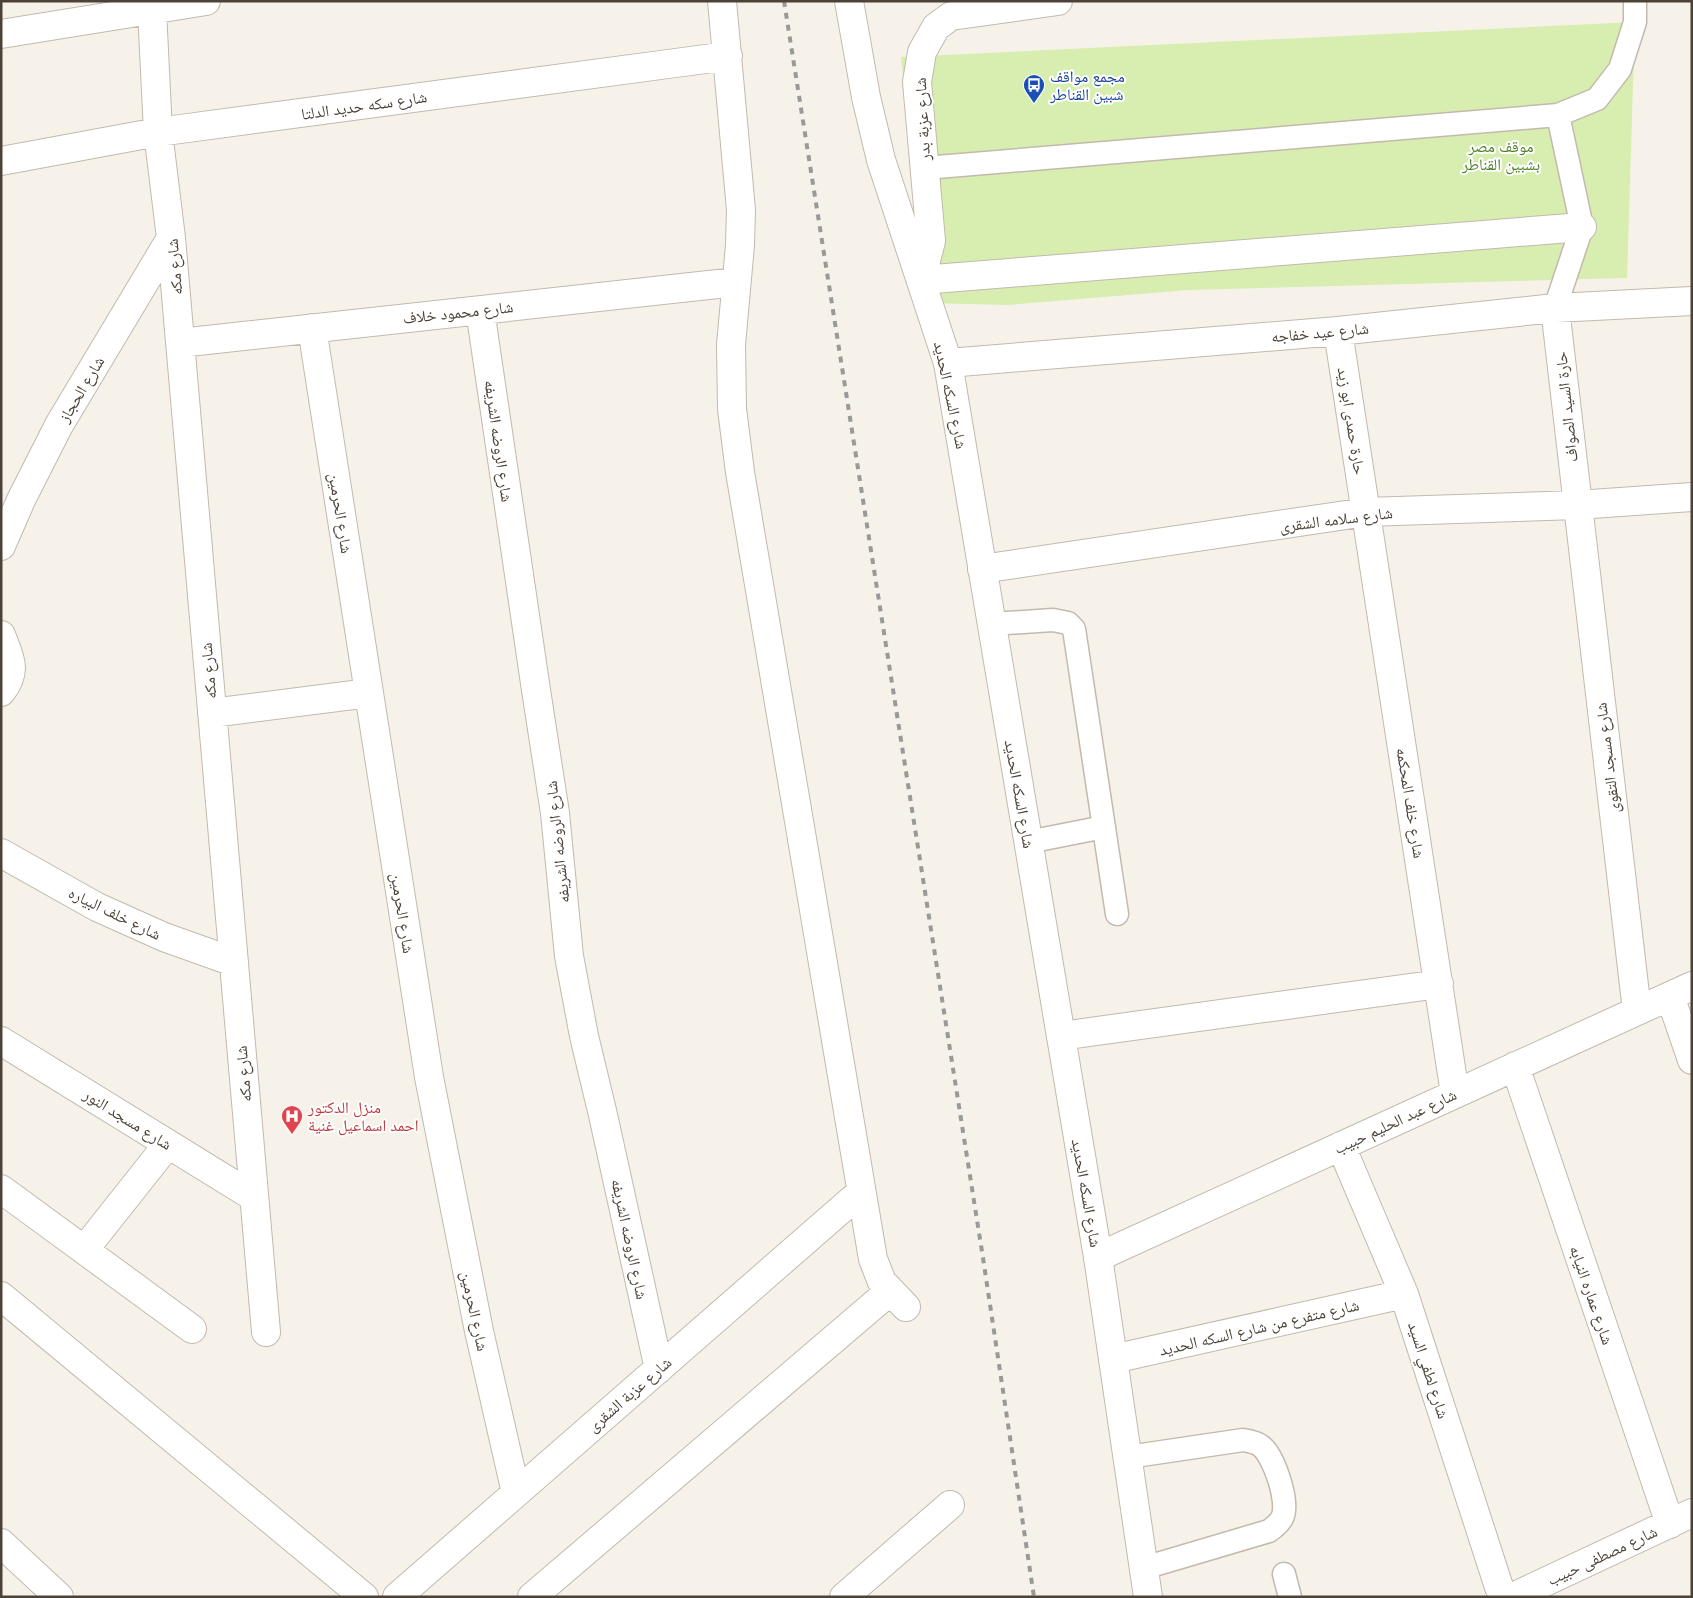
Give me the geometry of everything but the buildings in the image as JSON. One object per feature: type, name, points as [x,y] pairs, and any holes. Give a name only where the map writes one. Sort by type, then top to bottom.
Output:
[{"type":"street","points":[[1,34],[206,1]]},
{"type":"street","points":[[532,1597],[898,1299],[882,1282],[876,1271],[861,1192],[740,472],[732,400],[730,345],[740,246],[741,210],[722,1]]},
{"type":"street","name":"شارع السكه الحديد","points":[[849,1],[866,97],[881,160],[948,363],[1098,1257],[1148,1597]]},
{"type":"street","name":"شارع عزبة بدر","points":[[921,280],[931,241],[917,82],[922,52],[936,27],[951,16],[1058,1]]},
{"type":"street","name":"شارع مكه","points":[[152,10],[158,132],[171,238],[266,1332]]},
{"type":"street","name":"شارع سكه حديد الدلتا","points":[[1,161],[158,132],[728,56]]},
{"type":"street","points":[[921,280],[1582,227]]},
{"type":"street","name":"شارع الحجاز","points":[[1,546],[12,494],[59,425],[171,238]]},
{"type":"street","name":"شارع محمود خلاف","points":[[180,343],[736,282]]},
{"type":"street","name":"شارع عيد خفاجه","points":[[948,363],[1338,331],[1555,308],[1692,301]]},
{"type":"street","name":"حارة السيد الصواف","points":[[1555,308],[1577,505]]},
{"type":"street","name":"شارع الروضه الشريفه","points":[[480,310],[536,690],[547,751],[569,956],[584,1036],[659,1369]]},
{"type":"street","name":"شارع الحرمين","points":[[312,328],[431,1086],[479,1331],[516,1493]]},
{"type":"street","name":"حارة حمدى ابو زيد","points":[[1338,331],[1366,512]]},
{"type":"street","name":"شارع سلامه الشقرى","points":[[982,569],[1366,512],[1577,505],[1692,497]]},
{"type":"street","name":"شارع مسجد التقوى","points":[[1577,505],[1636,1011]]},
{"type":"street","name":"شارع خلف المحكمه","points":[[1366,512],[1455,1094]]},
{"type":"street","points":[[1,635],[11,659],[12,670],[9,680],[1,692]]},
{"type":"street","points":[[212,713],[369,693]]},
{"type":"street","name":"شارع خلف البياره","points":[[1,853],[97,907],[164,937],[234,962]]},
{"type":"street","points":[[1061,1036],[1438,984]]},
{"type":"street","points":[[1681,991],[1692,1060]]},
{"type":"street","name":"شارع عبد الحليم حبيب","points":[[1098,1257],[1681,991]]},
{"type":"street","name":"شارع مسجد النور","points":[[1,1041],[254,1197]]},
{"type":"street","name":"شارع عماره النيابه","points":[[1515,1066],[1681,1518]]},
{"type":"street","points":[[84,1250],[168,1144]]},
{"type":"street","name":"شارع لطفي السيد","points":[[1341,1146],[1404,1294],[1499,1587],[1502,1593],[1510,1597]]},
{"type":"street","points":[[1,1188],[192,1329]]},
{"type":"street","name":"شارع عزبة الشقرى","points":[[397,1597],[861,1192]]},
{"type":"street","name":"شارع متفرع من شارع السكه الحديد","points":[[1113,1359],[1404,1294]]},
{"type":"street","points":[[1,1296],[364,1597]]},
{"type":"street","points":[[844,1597],[950,1505]]},
{"type":"street","name":"شارع مصطفى حبيب","points":[[1510,1597],[1681,1518]]},
{"type":"street","points":[[1,1543],[59,1597]]},
{"type":"lane","points":[[924,168],[1558,115],[1597,99],[1620,69],[1635,22],[1635,1]]},
{"type":"lane","points":[[1555,308],[1582,227],[1558,115]]},
{"type":"lane","points":[[992,624],[1053,620],[1068,623],[1074,629],[1117,914]]},
{"type":"lane","points":[[1028,842],[1104,827]]},
{"type":"lane","points":[[1128,1457],[1243,1440],[1252,1441],[1260,1445],[1270,1458],[1284,1498],[1283,1517],[1269,1531],[1144,1568]]},
{"type":"lane","points":[[1284,1574],[1290,1597]]},
{"type":"green space","name":"موقف مصر بشبين القناطر","points":[[1635,22],[1627,278],[1189,290],[1008,305],[928,303],[901,57]]},
{"type":"railway","points":[[784,1],[983,1258],[1034,1597]]},
{"type":"place","name":"مجمع مواقف شبين القناطر","points":[[1034,104]]},
{"type":"place","name":"منزل الدكتور احمد اسماعيل غنية","points":[[292,1135]]}]
